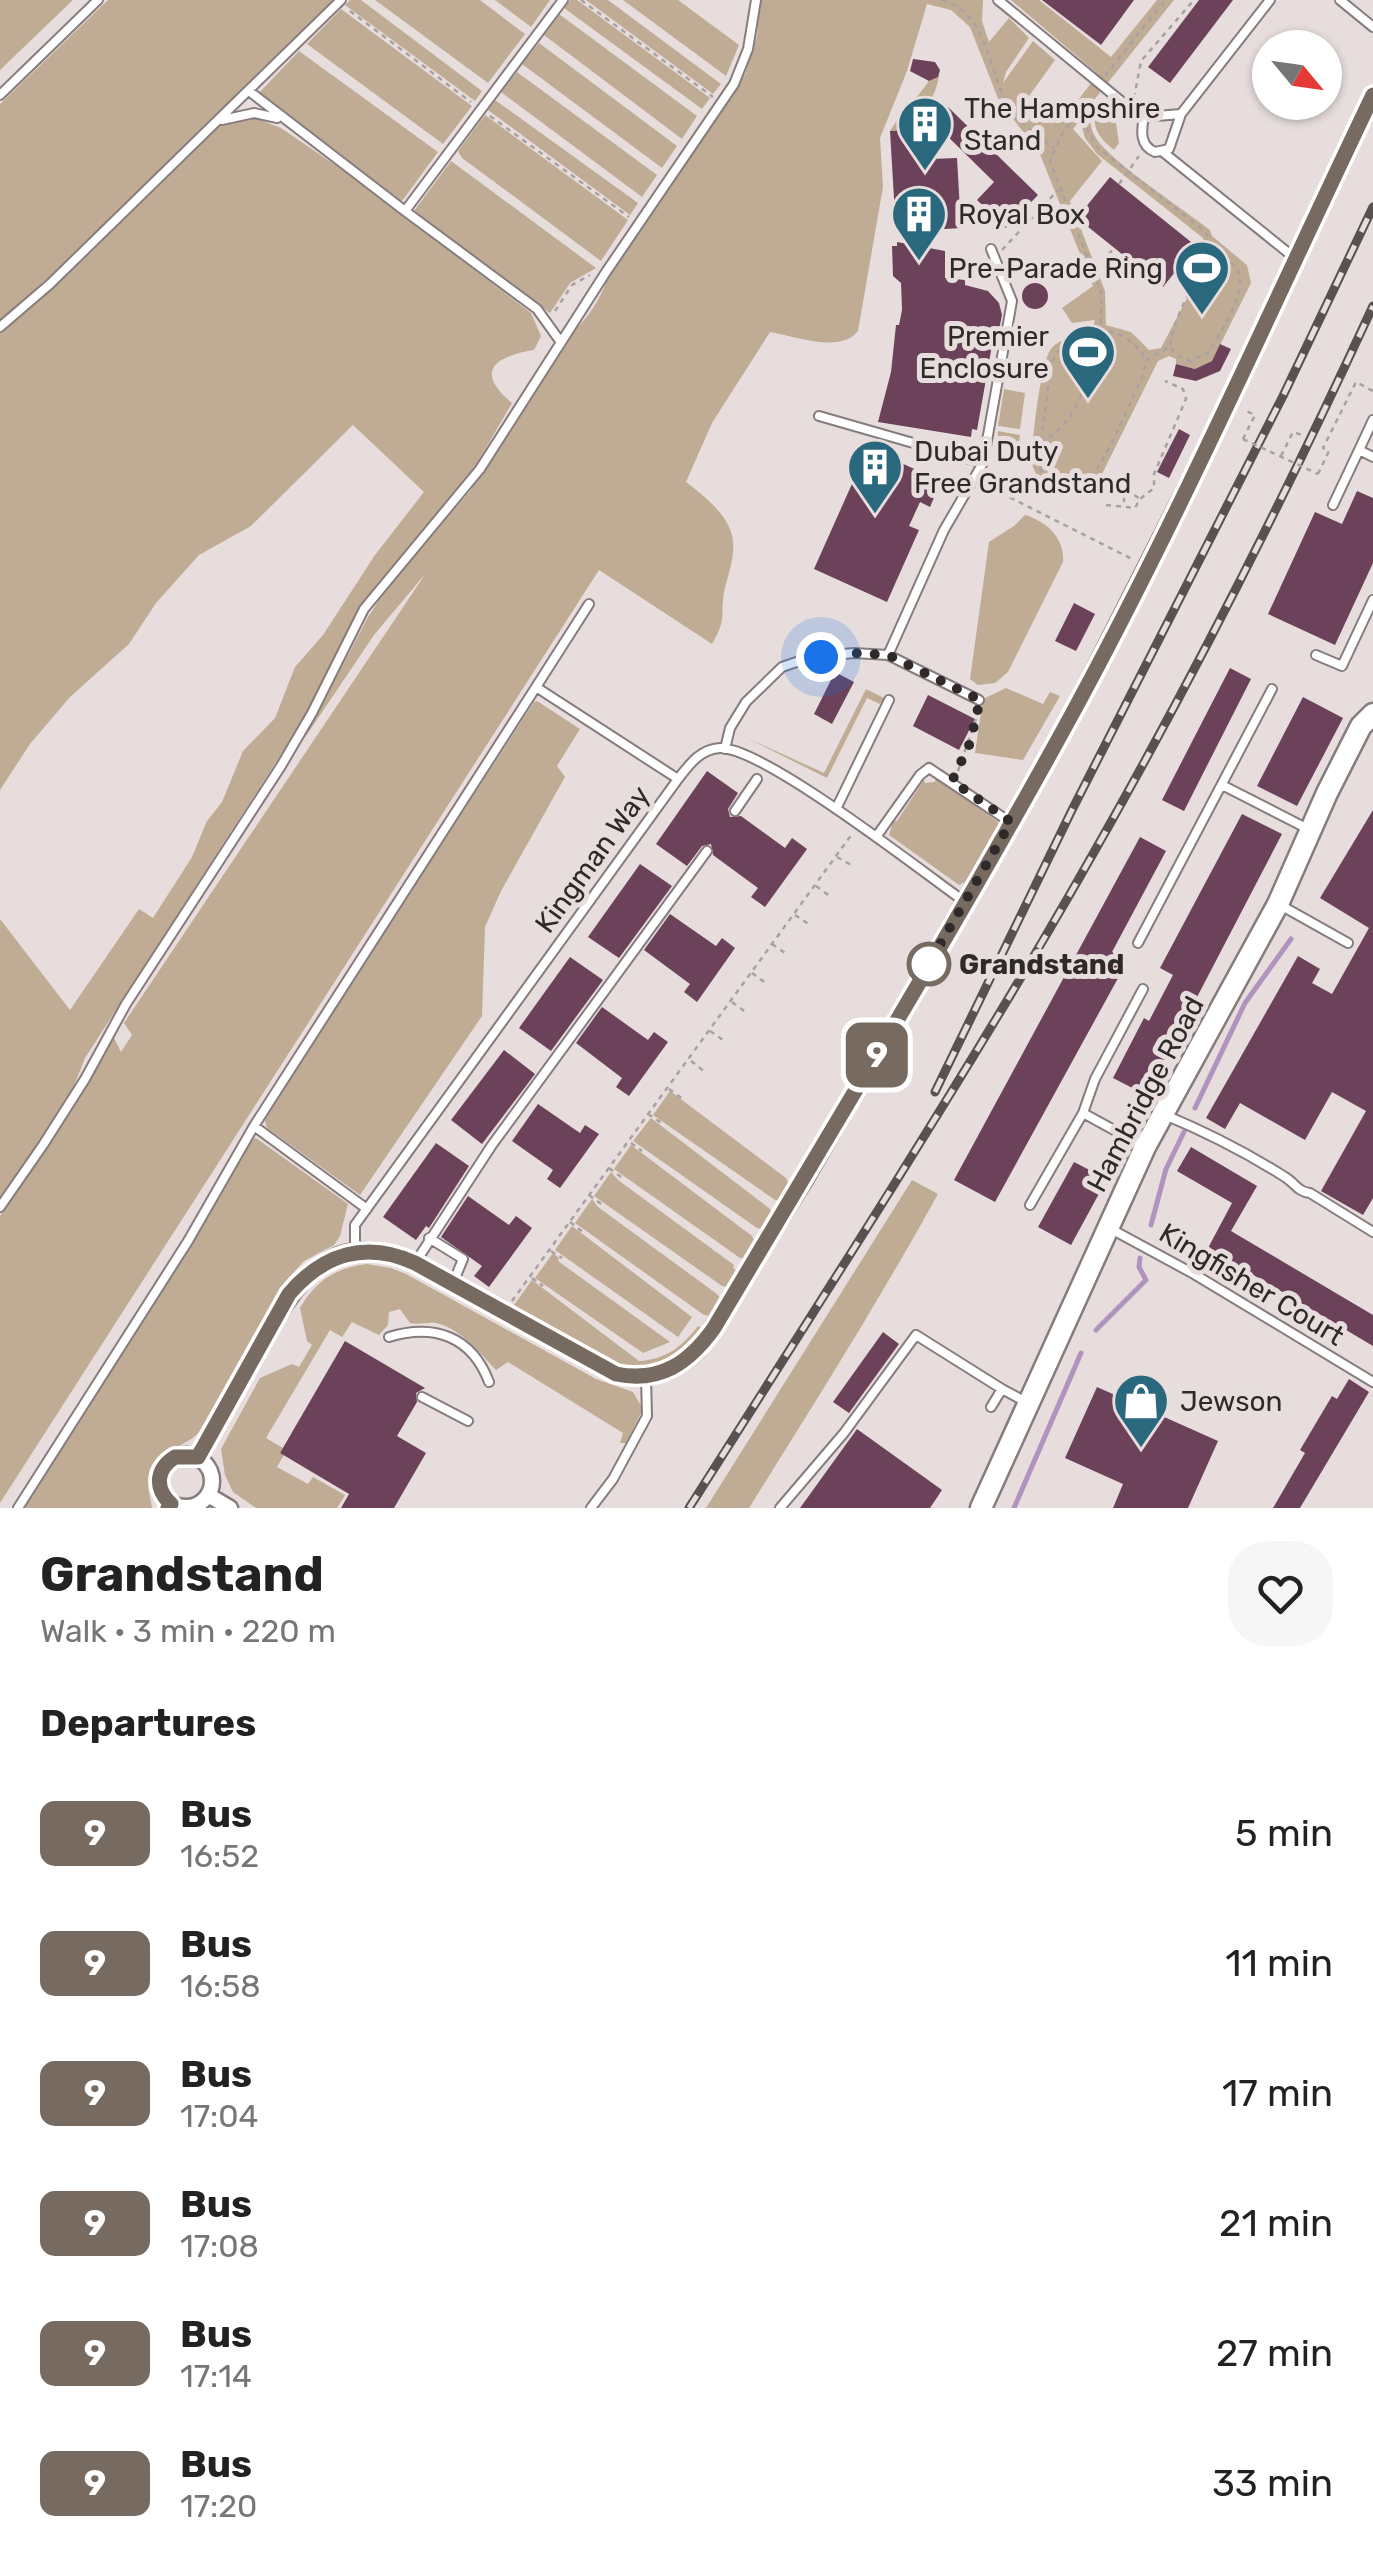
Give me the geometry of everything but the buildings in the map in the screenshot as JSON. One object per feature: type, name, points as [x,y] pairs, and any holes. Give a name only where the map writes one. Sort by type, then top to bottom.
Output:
[{"type":"main road","name":"Hambridge Road","points":[[981,1508],[1161,1113],[1278,904],[1361,726],[1373,714]]},
{"type":"street","points":[[198,1457],[289,1294],[314,1268],[355,1251],[394,1254],[415,1263],[616,1374],[646,1378],[690,1358],[714,1328],[1065,727],[1165,534],[1373,95]]},
{"type":"street","points":[[175,1457],[198,1457],[205,1462],[212,1478],[208,1495],[196,1506],[170,1506],[161,1491],[163,1468],[175,1457]]},
{"type":"street","points":[[208,1495],[230,1508]]},
{"type":"lane","points":[[0,95],[98,0]]},
{"type":"lane","points":[[0,328],[341,0]]},
{"type":"lane","points":[[405,211],[563,0]]},
{"type":"lane","points":[[0,1207],[86,1078],[126,1004],[281,766],[364,609],[480,469],[560,340],[734,84],[748,49],[756,0]]},
{"type":"lane","points":[[998,0],[1144,117],[1181,114]]},
{"type":"lane","points":[[1163,152],[1173,143],[1174,127],[1181,114],[1270,0]]},
{"type":"lane","points":[[1340,0],[1373,27]]},
{"type":"lane","points":[[248,91],[537,309],[560,340]]},
{"type":"lane","points":[[218,121],[254,113],[281,119]]},
{"type":"lane","points":[[1144,117],[1142,140],[1150,150],[1163,152],[1297,260]]},
{"type":"lane","points":[[888,655],[944,530],[983,463],[1012,301],[993,253]]},
{"type":"lane","points":[[820,416],[983,463]]},
{"type":"lane","points":[[1333,505],[1373,420]]},
{"type":"lane","points":[[1359,450],[1373,456]]},
{"type":"lane","points":[[1316,655],[1342,666],[1373,600]]},
{"type":"lane","points":[[18,1508],[188,1240],[254,1126],[589,604]]},
{"type":"lane","points":[[966,902],[836,810],[759,771],[725,748],[730,728],[746,702],[782,666],[811,657],[888,655],[980,700]]},
{"type":"lane","points":[[536,687],[678,779]]},
{"type":"lane","points":[[1138,942],[1272,689]]},
{"type":"lane","points":[[836,810],[889,700]]},
{"type":"lane","name":"Kingman Way","points":[[355,1251],[355,1224],[678,779],[694,759],[710,750],[725,748]]},
{"type":"lane","points":[[876,837],[926,770],[934,769],[1011,822]]},
{"type":"lane","points":[[735,812],[759,771]]},
{"type":"lane","points":[[1222,785],[1310,830]]},
{"type":"lane","points":[[415,1263],[492,1145],[707,851]]},
{"type":"lane","points":[[1278,904],[1348,943]]},
{"type":"lane","points":[[1030,1205],[1084,1113],[1095,1079],[1143,989]]},
{"type":"lane","points":[[1084,1113],[1145,1146]]},
{"type":"lane","points":[[1161,1113],[1208,1134],[1373,1232]]},
{"type":"lane","points":[[254,1126],[367,1208]]},
{"type":"lane","name":"Kingfisher Court","points":[[1106,1227],[1163,1256],[1373,1382]]},
{"type":"lane","points":[[429,1238],[463,1260],[452,1286]]},
{"type":"lane","points":[[390,1337],[409,1331],[431,1330],[441,1334],[471,1351],[484,1364],[489,1382]]},
{"type":"lane","points":[[780,1508],[844,1433],[916,1334],[1028,1403]]},
{"type":"lane","points":[[591,1508],[648,1416],[646,1378]]},
{"type":"lane","points":[[991,1408],[1002,1390]]},
{"type":"lane","points":[[422,1397],[468,1421]]},
{"type":"path","points":[[581,0],[714,98]]},
{"type":"path","points":[[942,0],[962,8],[972,19],[1008,104],[1035,134],[1054,148]]},
{"type":"path","points":[[1041,442],[1058,431],[1077,404],[1091,343],[1100,334],[1104,302],[1050,161],[1054,148],[1086,101],[1165,0]]},
{"type":"path","points":[[1127,106],[1134,97],[1141,60],[1194,0]]},
{"type":"path","points":[[1086,101],[1086,127],[1093,142],[1208,236],[1213,258]]},
{"type":"path","points":[[1119,184],[1139,156]]},
{"type":"path","points":[[993,253],[1059,188]]},
{"type":"path","points":[[1158,196],[1164,188]]},
{"type":"path","points":[[625,228],[637,210]]},
{"type":"path","points":[[1089,277],[1114,248]]},
{"type":"path","points":[[1170,347],[1172,330],[1213,258]]},
{"type":"path","points":[[1170,347],[1186,360],[1208,354],[1241,288],[1241,273],[1235,264],[1213,258]]},
{"type":"path","points":[[548,322],[572,284],[598,270]]},
{"type":"path","points":[[1091,343],[1071,342],[1054,358],[1041,442],[1038,466],[1048,480],[1070,486],[1091,477],[1143,375],[1146,360],[1128,337],[1100,334]]},
{"type":"path","points":[[1146,360],[1170,347]]},
{"type":"path","points":[[1106,505],[1135,508],[1154,488],[1154,474],[1186,406],[1183,389],[1165,381]]},
{"type":"path","points":[[1238,408],[1255,414],[1244,438],[1318,474],[1330,451],[1323,448],[1356,382],[1373,390]]},
{"type":"path","points":[[1281,456],[1293,432],[1302,435]]},
{"type":"path","points":[[1116,479],[1124,507]]},
{"type":"path","points":[[976,480],[1137,561]]},
{"type":"path","points":[[1124,497],[1133,494],[1140,499]]},
{"type":"path","points":[[952,781],[970,743],[980,700]]},
{"type":"path","points":[[503,1314],[859,825]]},
{"type":"path","points":[[836,856],[851,865]]},
{"type":"path","points":[[815,885],[831,897]]},
{"type":"path","points":[[794,914],[810,925]]},
{"type":"path","points":[[772,944],[788,955]]},
{"type":"path","points":[[751,972],[767,984]]},
{"type":"path","points":[[730,1002],[747,1013]]},
{"type":"path","points":[[709,1030],[726,1042]]},
{"type":"path","points":[[688,1059],[705,1072]]},
{"type":"path","points":[[667,1088],[684,1100]]},
{"type":"path","points":[[648,1114],[663,1124]]},
{"type":"path","points":[[629,1141],[642,1150]]},
{"type":"path","points":[[609,1168],[624,1179]]},
{"type":"path","points":[[589,1195],[604,1206]]},
{"type":"path","points":[[570,1222],[584,1233]]},
{"type":"path","points":[[550,1250],[562,1258]]},
{"type":"path","points":[[530,1276],[543,1286]]},
{"type":"shaded area","points":[[0,0],[73,0],[0,70]]},
{"type":"shaded area","points":[[108,0],[335,0],[118,213],[0,322],[0,104]]},
{"type":"shaded area","points":[[350,0],[361,0],[482,91],[475,101],[345,5]]},
{"type":"shaded area","points":[[375,0],[480,0],[525,34],[488,83]]},
{"type":"shaded area","points":[[495,0],[550,0],[531,27]]},
{"type":"shaded area","points":[[570,0],[577,0],[710,98],[702,109],[564,8]]},
{"type":"shaded area","points":[[586,0],[608,0],[721,84],[713,94]]},
{"type":"shaded area","points":[[623,0],[678,0],[739,45],[726,76]]},
{"type":"shaded area","points":[[760,0],[983,0],[982,21],[989,42],[1009,18],[1029,38],[1003,83],[1033,41],[1055,60],[1019,110],[1027,118],[1042,110],[1062,121],[1098,74],[1011,0],[1039,0],[1111,57],[1157,0],[1174,0],[1094,100],[1091,124],[1096,138],[1117,160],[1210,230],[1247,265],[1251,283],[1212,361],[1195,369],[1176,364],[1176,359],[1169,356],[1158,361],[1103,472],[1094,482],[1084,489],[1063,492],[1043,482],[1031,460],[1047,357],[1056,344],[1092,326],[1095,320],[1072,323],[1062,308],[1093,286],[1039,152],[999,101],[970,27],[951,10],[927,4],[907,71],[880,138],[883,187],[858,331],[850,338],[829,342],[770,332],[712,423],[686,482],[719,512],[733,541],[721,623],[712,644],[599,570],[0,1503],[0,1216],[61,1127],[113,1036],[121,1052],[132,1035],[124,1023],[426,573],[374,635],[304,739],[368,617],[385,591],[471,490],[566,338],[593,308],[609,273],[745,74],[757,36]],"holes":[[[1080,120],[1085,138],[1097,154],[1203,238],[1207,260],[1161,348],[1149,350],[1131,332],[1106,325],[1105,291],[1070,201],[1102,161],[1073,129]]]},
{"type":"shaded area","points":[[341,9],[472,106],[443,144],[307,44]]},
{"type":"shaded area","points":[[559,14],[697,116],[682,139],[544,35]]},
{"type":"shaded area","points":[[539,43],[677,146],[662,168],[522,64]]},
{"type":"shaded area","points":[[299,51],[438,152],[402,201],[257,95]]},
{"type":"shaded area","points":[[517,72],[657,175],[642,197],[501,92]]},
{"type":"shaded area","points":[[939,75],[923,112],[908,125],[890,131],[903,111],[911,111],[910,106],[929,81]]},
{"type":"shaded area","points":[[1099,98],[1114,110],[1119,143],[1114,150],[1096,127],[1094,113]]},
{"type":"shaded area","points":[[495,100],[638,203],[630,215],[488,110]]},
{"type":"shaded area","points":[[485,115],[628,220],[601,261],[462,158],[458,151]]},
{"type":"shaded area","points":[[242,118],[255,118],[281,128],[347,173],[531,313],[541,336],[534,350],[509,356],[494,367],[494,382],[512,403],[476,465],[368,599],[307,714],[85,1058],[72,1091],[0,1201],[0,919],[70,1010],[139,909],[153,918],[192,857],[207,821],[222,802],[243,751],[275,718],[295,667],[323,635],[375,555],[424,492],[353,425],[251,526],[199,555],[156,603],[129,644],[70,697],[30,744],[0,790],[0,333],[80,263],[219,127]]},
{"type":"shaded area","points":[[451,161],[596,268],[570,283],[550,313],[414,211]]},
{"type":"shaded area","points":[[1004,389],[1025,393],[1020,429],[998,426]]},
{"type":"shaded area","points":[[998,431],[1020,435],[1017,461],[997,463]]},
{"type":"shaded area","points":[[1025,515],[1058,538],[1063,562],[1008,672],[995,683],[978,685],[970,679],[989,542]]},
{"type":"shaded area","points":[[1006,688],[1043,704],[1050,692],[1060,696],[1023,760],[975,753],[983,699]]},
{"type":"shaded area","points":[[866,689],[884,698],[880,704],[867,698],[827,778],[745,737],[824,773]]},
{"type":"shaded area","points":[[537,701],[580,729],[557,766],[565,777],[485,927],[482,1016],[360,1195],[267,1128],[264,1118]]},
{"type":"shaded area","points":[[936,777],[999,823],[969,880],[959,885],[889,835],[893,822],[924,780],[935,782]]},
{"type":"shaded area","points":[[670,1091],[786,1178],[790,1188],[784,1201],[775,1200],[653,1115]]},
{"type":"shaded area","points":[[651,1118],[769,1208],[774,1216],[767,1230],[757,1228],[633,1141]]},
{"type":"shaded area","points":[[256,1138],[348,1204],[340,1236],[334,1245],[304,1261],[284,1283],[199,1432],[154,1463],[148,1483],[152,1508],[21,1508],[190,1246],[250,1140]]},
{"type":"shaded area","points":[[631,1145],[752,1236],[757,1246],[750,1259],[740,1258],[614,1169]]},
{"type":"shaded area","points":[[611,1172],[734,1265],[740,1273],[731,1288],[722,1286],[594,1196]]},
{"type":"shaded area","points":[[912,1180],[938,1194],[749,1508],[706,1508]]},
{"type":"shaded area","points":[[592,1199],[717,1294],[722,1300],[714,1316],[704,1315],[575,1223]]},
{"type":"shaded area","points":[[572,1226],[692,1317],[678,1337],[555,1250]]},
{"type":"shaded area","points":[[553,1253],[558,1261],[670,1342],[643,1353],[535,1278]]},
{"type":"shaded area","points":[[367,1264],[406,1274],[596,1379],[633,1392],[643,1409],[626,1443],[620,1443],[623,1433],[508,1362],[496,1370],[453,1330],[436,1323],[410,1323],[400,1309],[389,1312],[388,1325],[379,1335],[352,1322],[342,1337],[330,1330],[266,1438],[283,1448],[280,1453],[284,1455],[277,1467],[308,1484],[313,1477],[345,1495],[337,1508],[256,1508],[233,1492],[225,1475],[221,1449],[260,1378],[292,1364],[299,1367],[312,1345],[307,1341],[300,1308],[306,1298],[328,1277]]},
{"type":"shaded area","points":[[532,1280],[639,1361],[665,1355],[680,1346],[698,1326],[703,1329],[687,1352],[658,1368],[616,1367],[573,1349],[515,1313],[514,1305]]},
{"type":"waterway","points":[[1195,1108],[1245,1003],[1291,939]]},
{"type":"waterway","points":[[1151,1225],[1166,1169],[1184,1132]]},
{"type":"waterway","points":[[1096,1330],[1146,1280],[1139,1267],[1140,1258]]},
{"type":"waterway","points":[[1014,1508],[1081,1353]]},
{"type":"railway","points":[[935,1092],[1072,810],[1283,396],[1373,207]]},
{"type":"railway","points":[[689,1508],[958,1081],[1133,783],[1217,626],[1373,306]]},
{"type":"bus line","name":"9","points":[[168,1508],[171,1504],[159,1483],[163,1468],[175,1457],[198,1457],[289,1294],[314,1268],[355,1251],[394,1254],[415,1263],[616,1374],[646,1378],[678,1366],[698,1350],[802,1185],[1065,727],[1236,389],[1373,95]]},
{"type":"place","name":"The Hampshire Stand","points":[[925,173]]},
{"type":"place","name":"Royal Box","points":[[919,263]]},
{"type":"place","name":"Pre-Parade Ring","points":[[1202,317]]},
{"type":"place","name":"Premier Enclosure","points":[[1088,401]]},
{"type":"place","name":"Dubai Duty Free Grandstand","points":[[875,516]]},
{"type":"place","name":"Grandstand","points":[[929,964]]},
{"type":"place","name":"Jewson","points":[[1141,1450]]},
{"type":"route","points":[[821,657],[854,653],[888,655],[980,700],[970,743],[952,781],[1011,822],[927,967],[929,964]]}]
